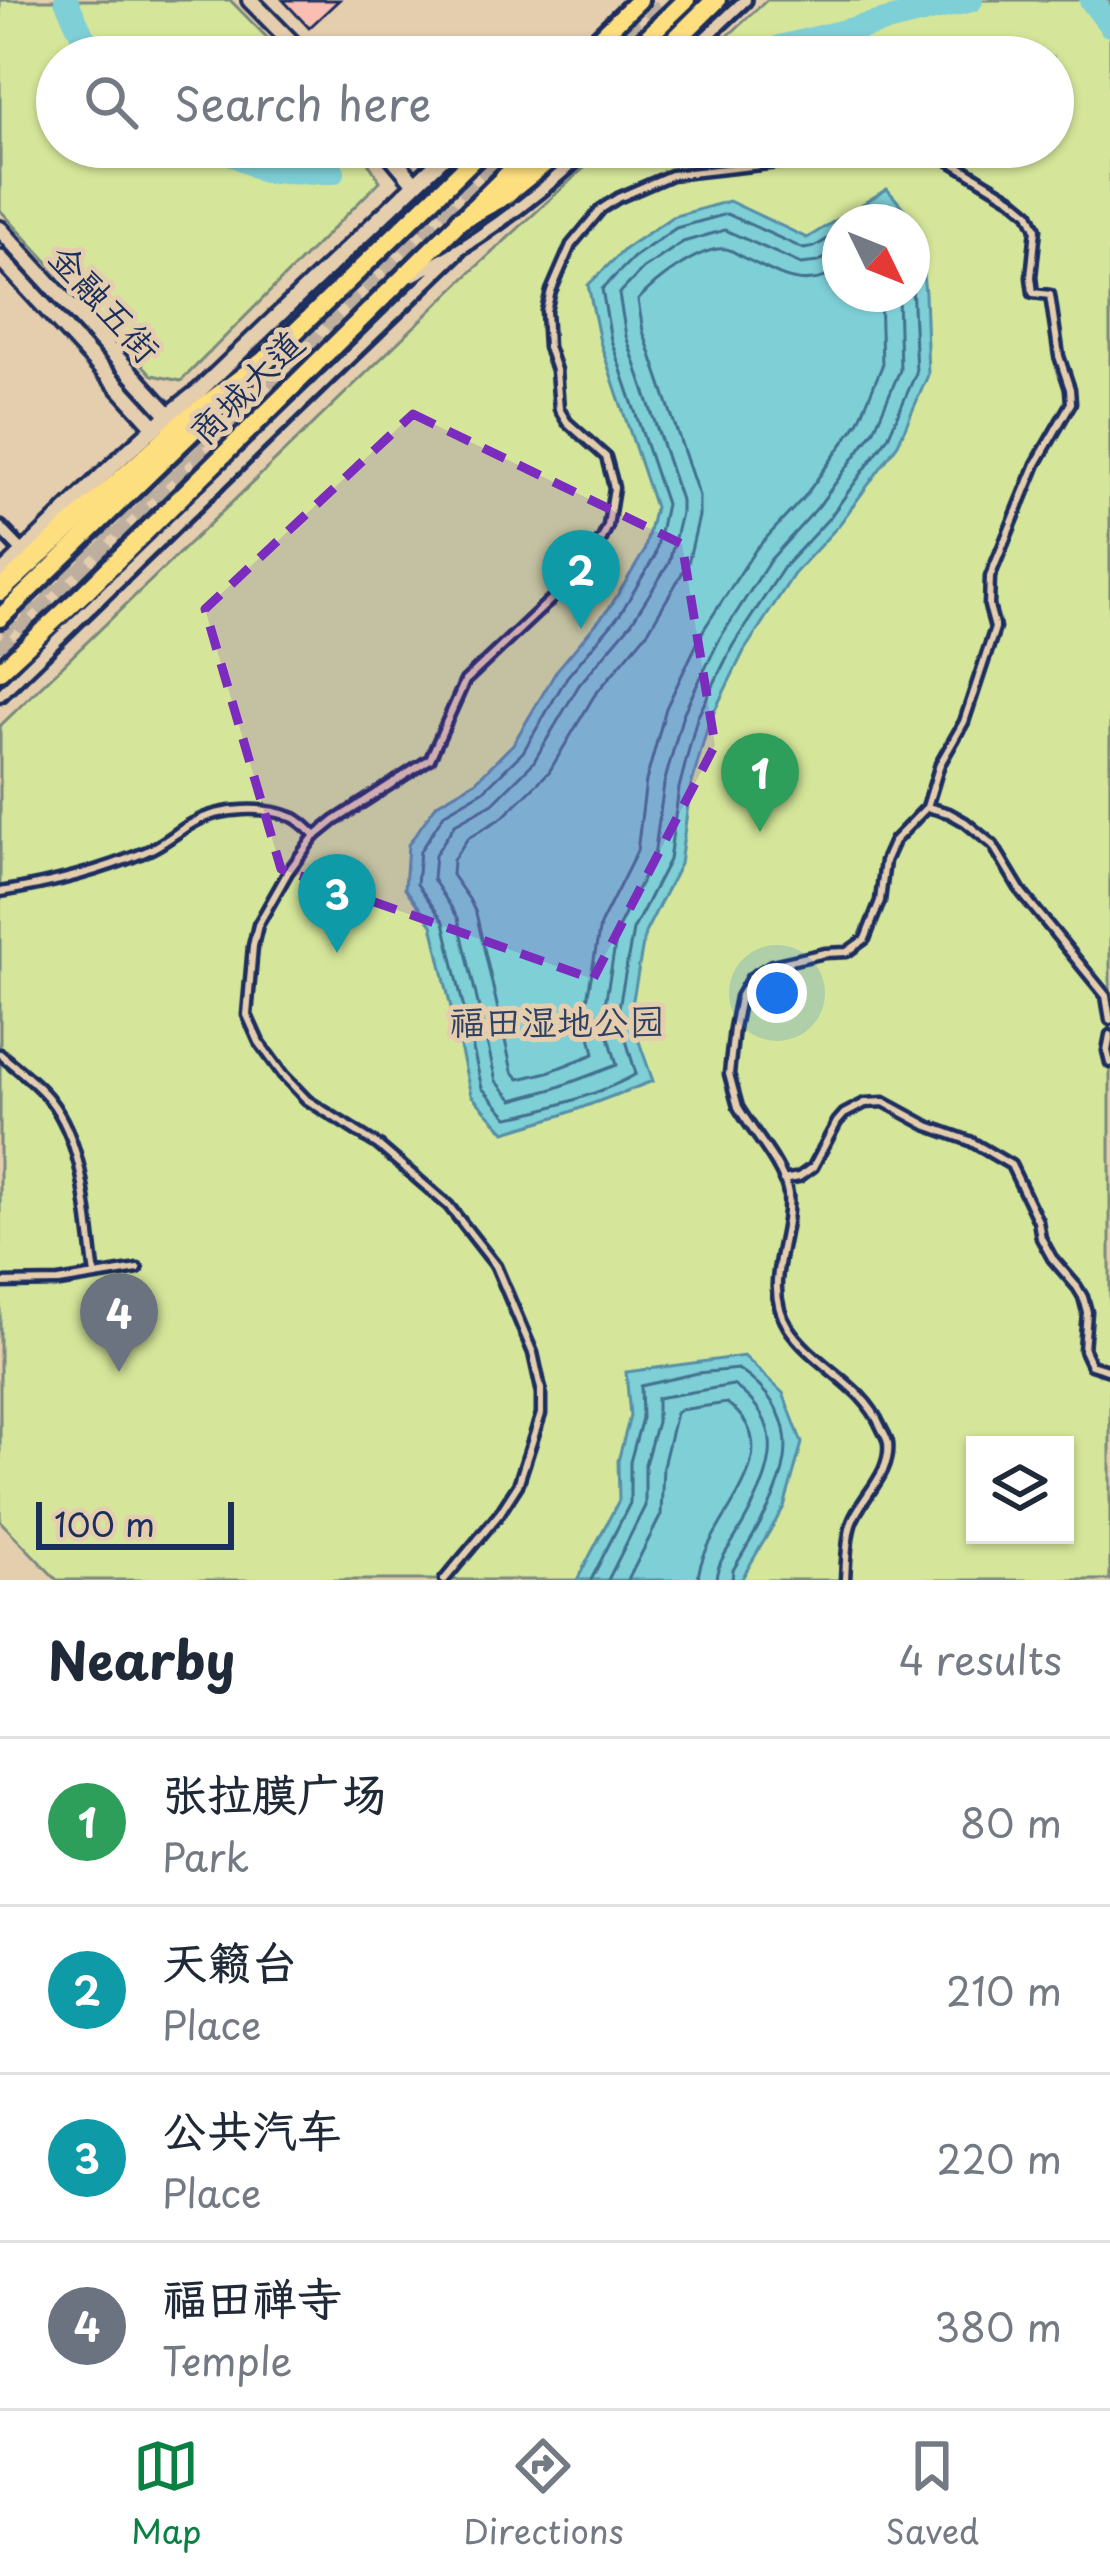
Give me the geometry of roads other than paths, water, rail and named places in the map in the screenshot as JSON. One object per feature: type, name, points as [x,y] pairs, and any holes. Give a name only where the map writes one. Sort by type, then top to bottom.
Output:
[{"type":"highway","points":[[679,36],[716,0]]},
{"type":"highway","points":[[460,220],[503,196],[538,168]]},
{"type":"highway","points":[[0,591],[183,423],[267,359]]},
{"type":"main road","points":[[602,36],[639,0]]},
{"type":"main road","points":[[649,36],[686,0]]},
{"type":"main road","name":"商城大道","points":[[0,618],[465,168]]},
{"type":"main road","name":"商城大道","points":[[0,671],[513,168]]},
{"type":"street","points":[[250,0],[286,36]]},
{"type":"street","points":[[707,36],[745,0]]},
{"type":"street","points":[[402,168],[415,184]]},
{"type":"street","points":[[0,575],[432,168]]},
{"type":"street","points":[[0,695],[457,253],[567,168]]},
{"type":"street","name":"金融五街","points":[[0,229],[168,414]]},
{"type":"street","points":[[393,286],[457,253]]},
{"type":"street","name":"金融五街","points":[[0,258],[154,426]]},
{"type":"street","points":[[0,528],[24,553]]},
{"type":"lane","points":[[444,1580],[518,1485],[541,1414],[542,1389],[528,1336],[496,1266],[433,1190],[364,1135],[298,1092],[270,1059],[247,1015],[253,946],[258,925],[297,856],[334,821],[430,759],[465,681],[561,590],[608,526],[614,488],[606,457],[567,422],[560,409],[548,346],[546,311],[566,254],[601,209],[618,198],[670,175],[733,168]]},
{"type":"lane","points":[[845,1580],[851,1524],[881,1475],[888,1444],[874,1413],[789,1328],[776,1300],[788,1189],[749,1126],[733,1093],[730,1074],[736,1012],[751,978],[772,965],[848,952],[865,939],[880,901],[885,861],[894,842],[927,807],[940,764],[964,722],[995,628],[989,607],[990,577],[1036,464],[1071,403],[1050,295],[1034,293],[1036,229],[1029,213],[962,168]]},
{"type":"lane","points":[[927,807],[965,822],[994,845],[1022,892],[1106,996],[1110,1020]]},
{"type":"lane","points":[[0,892],[69,880],[146,852],[214,814],[275,814],[297,819],[316,836]]},
{"type":"lane","points":[[1110,1035],[1110,1063]]},
{"type":"lane","points":[[0,1054],[50,1100],[68,1136],[80,1165],[95,1276]]},
{"type":"lane","points":[[783,1180],[800,1177],[812,1167],[837,1122],[865,1103],[884,1102],[928,1126],[970,1141],[1011,1165],[1038,1221],[1041,1238],[1083,1298],[1087,1312],[1084,1351],[1091,1365],[1110,1371]]},
{"type":"lane","points":[[0,1283],[34,1284],[138,1269]]},
{"type":"water","points":[[887,189],[900,204],[863,204]]},
{"type":"water","points":[[729,201],[807,238],[822,229],[822,312],[926,312],[928,375],[898,444],[839,525],[794,574],[744,651],[709,722],[690,790],[680,864],[645,933],[630,1016],[653,1081],[505,1132],[471,1095],[432,925],[405,888],[408,845],[437,804],[476,781],[513,744],[557,670],[610,607],[644,552],[655,507],[600,342],[588,285],[626,248],[672,217]]},
{"type":"water","points":[[744,1356],[783,1393],[802,1443],[784,1507],[741,1580],[577,1580],[619,1500],[618,1461],[630,1416],[626,1372]]},
{"type":"waterway","points":[[66,0],[83,36]]},
{"type":"waterway","points":[[825,36],[971,0]]},
{"type":"waterway","points":[[1091,0],[1110,25]]},
{"type":"waterway","points":[[258,168],[333,172]]},
{"type":"tunnel","points":[[632,36],[669,0]]},
{"type":"tunnel","points":[[615,36],[618,33]]},
{"type":"tunnel","points":[[0,651],[495,168]]},
{"type":"tunnel","points":[[0,631],[294,347]]},
{"type":"place","name":"天籁台","points":[[581,629]]},
{"type":"place","name":"张拉膜广场","points":[[760,832]]},
{"type":"place","name":"公共汽车","points":[[337,953]]},
{"type":"place","name":"福田禅寺","points":[[119,1372]]},
{"type":"park label","name":"福田湿地公园","points":[[557,1020]]}]
